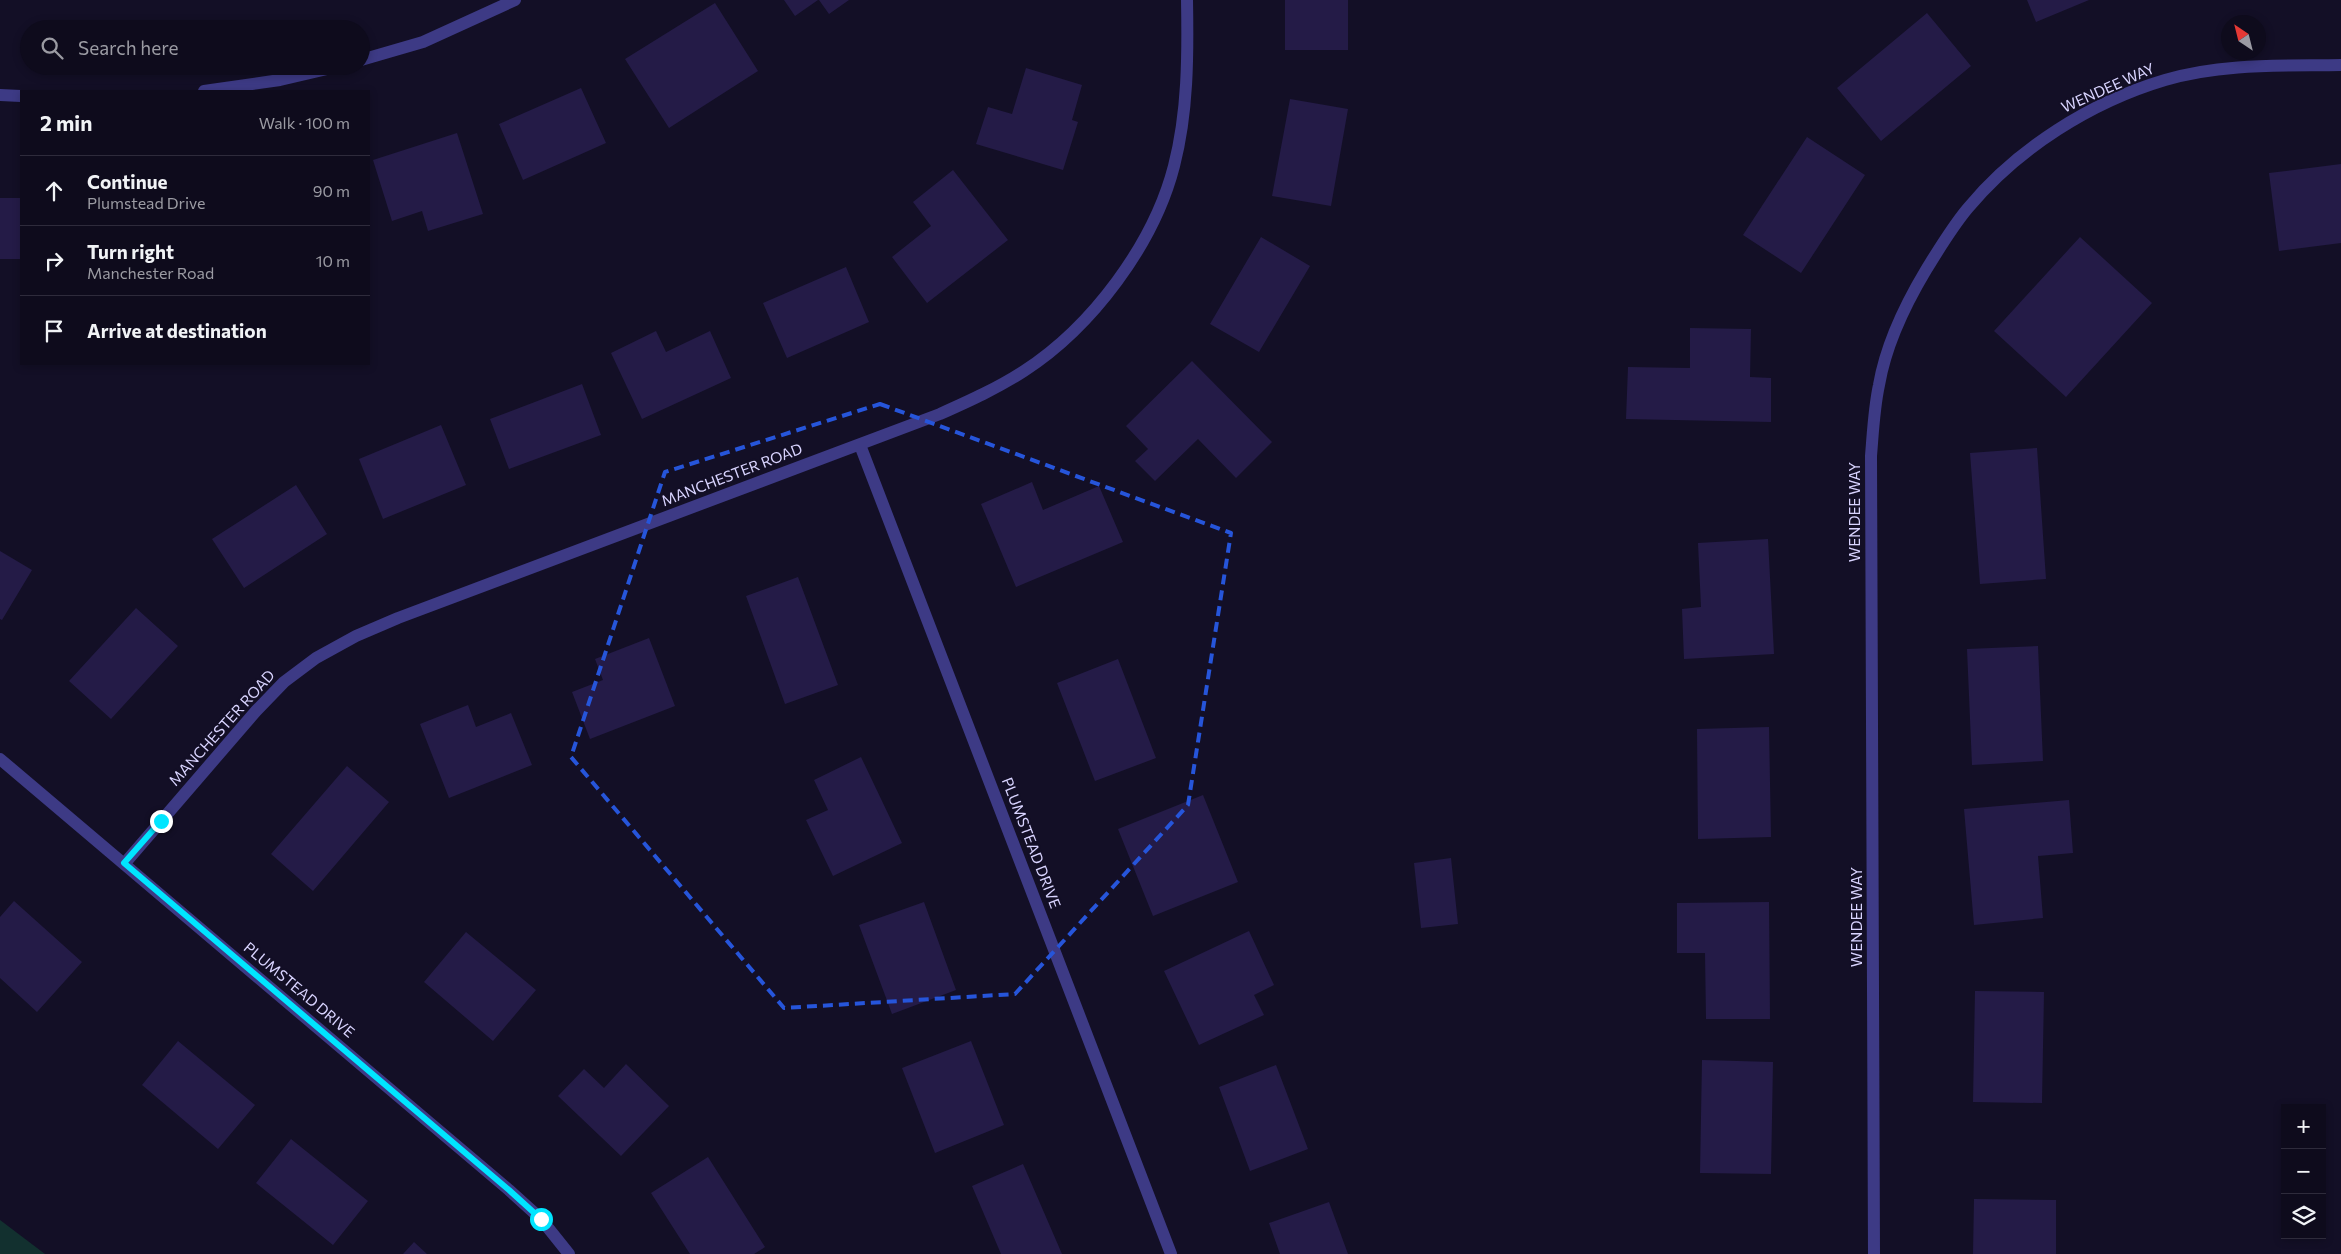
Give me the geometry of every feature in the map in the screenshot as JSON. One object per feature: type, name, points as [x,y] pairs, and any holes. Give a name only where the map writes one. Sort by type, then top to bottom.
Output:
[{"type":"street","points":[[370,57],[423,42],[514,0]]},
{"type":"street","name":"MANCHESTER ROAD","points":[[124,863],[256,711],[284,682],[316,658],[356,636],[398,618],[940,414],[987,392],[1025,370],[1065,338],[1102,300],[1131,261],[1157,212],[1174,167],[1183,113],[1188,60],[1187,0]]},
{"type":"street","name":"WENDEE WAY","points":[[1874,1254],[1871,456],[1879,383],[1891,342],[1906,306],[1922,276],[1968,208],[2020,159],[2064,126],[2130,93],[2165,80],[2196,72],[2267,66],[2341,66]]},
{"type":"street","points":[[211,90],[301,75]]},
{"type":"street","points":[[0,95],[20,96]]},
{"type":"street","name":"PLUMSTEAD DRIVE","points":[[860,445],[1171,1254]]},
{"type":"street","name":"PLUMSTEAD DRIVE","points":[[0,759],[509,1190],[541,1219],[570,1254]]},
{"type":"highlighted area","points":[[880,404],[1231,533],[1188,805],[1015,994],[784,1008],[571,757],[665,472]]},
{"type":"green space","points":[[0,1220],[45,1254],[0,1254]]},
{"type":"building","points":[[784,0],[818,0],[795,16]]},
{"type":"building","points":[[819,0],[849,0],[829,14]]},
{"type":"building","points":[[1285,0],[1348,0],[1348,50],[1285,50]]},
{"type":"building","points":[[2027,0],[2089,0],[2036,22]]},
{"type":"building","points":[[715,3],[758,71],[669,128],[625,59]]},
{"type":"building","points":[[1927,13],[1971,66],[1881,141],[1837,88]]},
{"type":"building","points":[[1026,68],[1082,85],[1072,120],[1078,122],[1063,170],[976,144],[988,107],[1012,114]]},
{"type":"building","points":[[581,88],[606,143],[523,180],[499,124]]},
{"type":"building","points":[[1290,99],[1348,109],[1331,206],[1272,196]]},
{"type":"building","points":[[457,133],[483,214],[428,231],[422,211],[392,221],[373,160]]},
{"type":"building","points":[[1807,137],[1865,175],[1801,273],[1743,235]]},
{"type":"building","points":[[2341,164],[2341,243],[2279,251],[2269,173]]},
{"type":"building","points":[[953,170],[1008,240],[927,303],[892,257],[931,226],[913,202]]},
{"type":"building","points":[[0,198],[20,198],[20,259],[0,259]]},
{"type":"building","points":[[1261,237],[1310,266],[1259,352],[1210,324]]},
{"type":"building","points":[[2080,237],[2152,303],[2066,397],[1994,331]]},
{"type":"building","points":[[846,267],[869,322],[787,358],[763,303]]},
{"type":"building","points":[[1690,328],[1751,329],[1750,377],[1771,378],[1771,422],[1626,419],[1628,367],[1690,368]]},
{"type":"building","points":[[656,331],[666,352],[710,331],[731,378],[642,419],[611,353]]},
{"type":"building","points":[[1192,361],[1272,442],[1236,478],[1198,439],[1155,481],[1135,461],[1148,449],[1126,426]]},
{"type":"building","points":[[582,384],[601,435],[509,469],[490,419]]},
{"type":"building","points":[[441,425],[466,485],[383,519],[359,459]]},
{"type":"building","points":[[2037,448],[2046,579],[1980,584],[1970,453]]},
{"type":"building","points":[[1032,482],[1043,510],[1099,486],[1123,542],[1016,587],[981,504]]},
{"type":"building","points":[[296,485],[327,534],[244,588],[212,539]]},
{"type":"building","points":[[1768,539],[1774,654],[1684,659],[1682,609],[1701,607],[1698,543]]},
{"type":"building","points":[[0,551],[32,570],[2,620],[0,619]]},
{"type":"building","points":[[798,577],[838,685],[785,704],[746,596]]},
{"type":"building","points":[[136,608],[178,646],[111,719],[69,681]]},
{"type":"building","points":[[649,638],[675,706],[590,739],[572,692],[603,680],[595,659]]},
{"type":"building","points":[[2038,646],[2043,761],[1972,765],[1967,649]]},
{"type":"building","points":[[1118,659],[1156,758],[1095,781],[1057,683]]},
{"type":"building","points":[[468,705],[476,727],[511,713],[532,765],[449,798],[420,724]]},
{"type":"building","points":[[1769,727],[1771,837],[1698,839],[1697,729]]},
{"type":"building","points":[[861,757],[902,843],[833,876],[806,820],[828,810],[814,780]]},
{"type":"building","points":[[347,766],[389,802],[313,891],[271,854]]},
{"type":"building","points":[[1203,795],[1238,882],[1153,916],[1118,829]]},
{"type":"building","points":[[2069,800],[2073,853],[2038,856],[2043,918],[1974,925],[1964,809]]},
{"type":"building","points":[[1451,858],[1458,924],[1421,928],[1414,863]]},
{"type":"building","points":[[14,901],[82,962],[37,1012],[0,978],[0,917]]},
{"type":"building","points":[[924,902],[956,990],[892,1014],[859,925]]},
{"type":"building","points":[[1769,902],[1770,1019],[1706,1019],[1705,953],[1677,953],[1677,903]]},
{"type":"building","points":[[1249,931],[1274,985],[1254,995],[1264,1015],[1199,1045],[1164,971]]},
{"type":"building","points":[[466,932],[536,990],[493,1041],[424,982]]},
{"type":"building","points":[[1975,991],[2044,992],[2042,1103],[1973,1102]]},
{"type":"building","points":[[178,1041],[255,1105],[218,1149],[142,1085]]},
{"type":"building","points":[[971,1041],[1004,1125],[935,1153],[902,1068]]},
{"type":"building","points":[[1702,1060],[1773,1062],[1771,1174],[1700,1173]]},
{"type":"building","points":[[626,1064],[669,1106],[621,1156],[558,1096],[584,1069],[604,1088]]},
{"type":"building","points":[[1276,1065],[1308,1149],[1250,1171],[1219,1087]]},
{"type":"building","points":[[291,1139],[368,1201],[333,1245],[256,1183]]},
{"type":"building","points":[[708,1157],[765,1247],[754,1254],[690,1254],[651,1193]]},
{"type":"building","points":[[1023,1164],[1062,1254],[1001,1254],[972,1186]]},
{"type":"building","points":[[1974,1199],[2056,1200],[2056,1254],[1973,1254]]},
{"type":"building","points":[[1329,1202],[1348,1254],[1280,1254],[1269,1223]]},
{"type":"building","points":[[414,1242],[427,1254],[403,1254]]},
{"type":"route","points":[[161,821],[124,863],[541,1219]]}]
